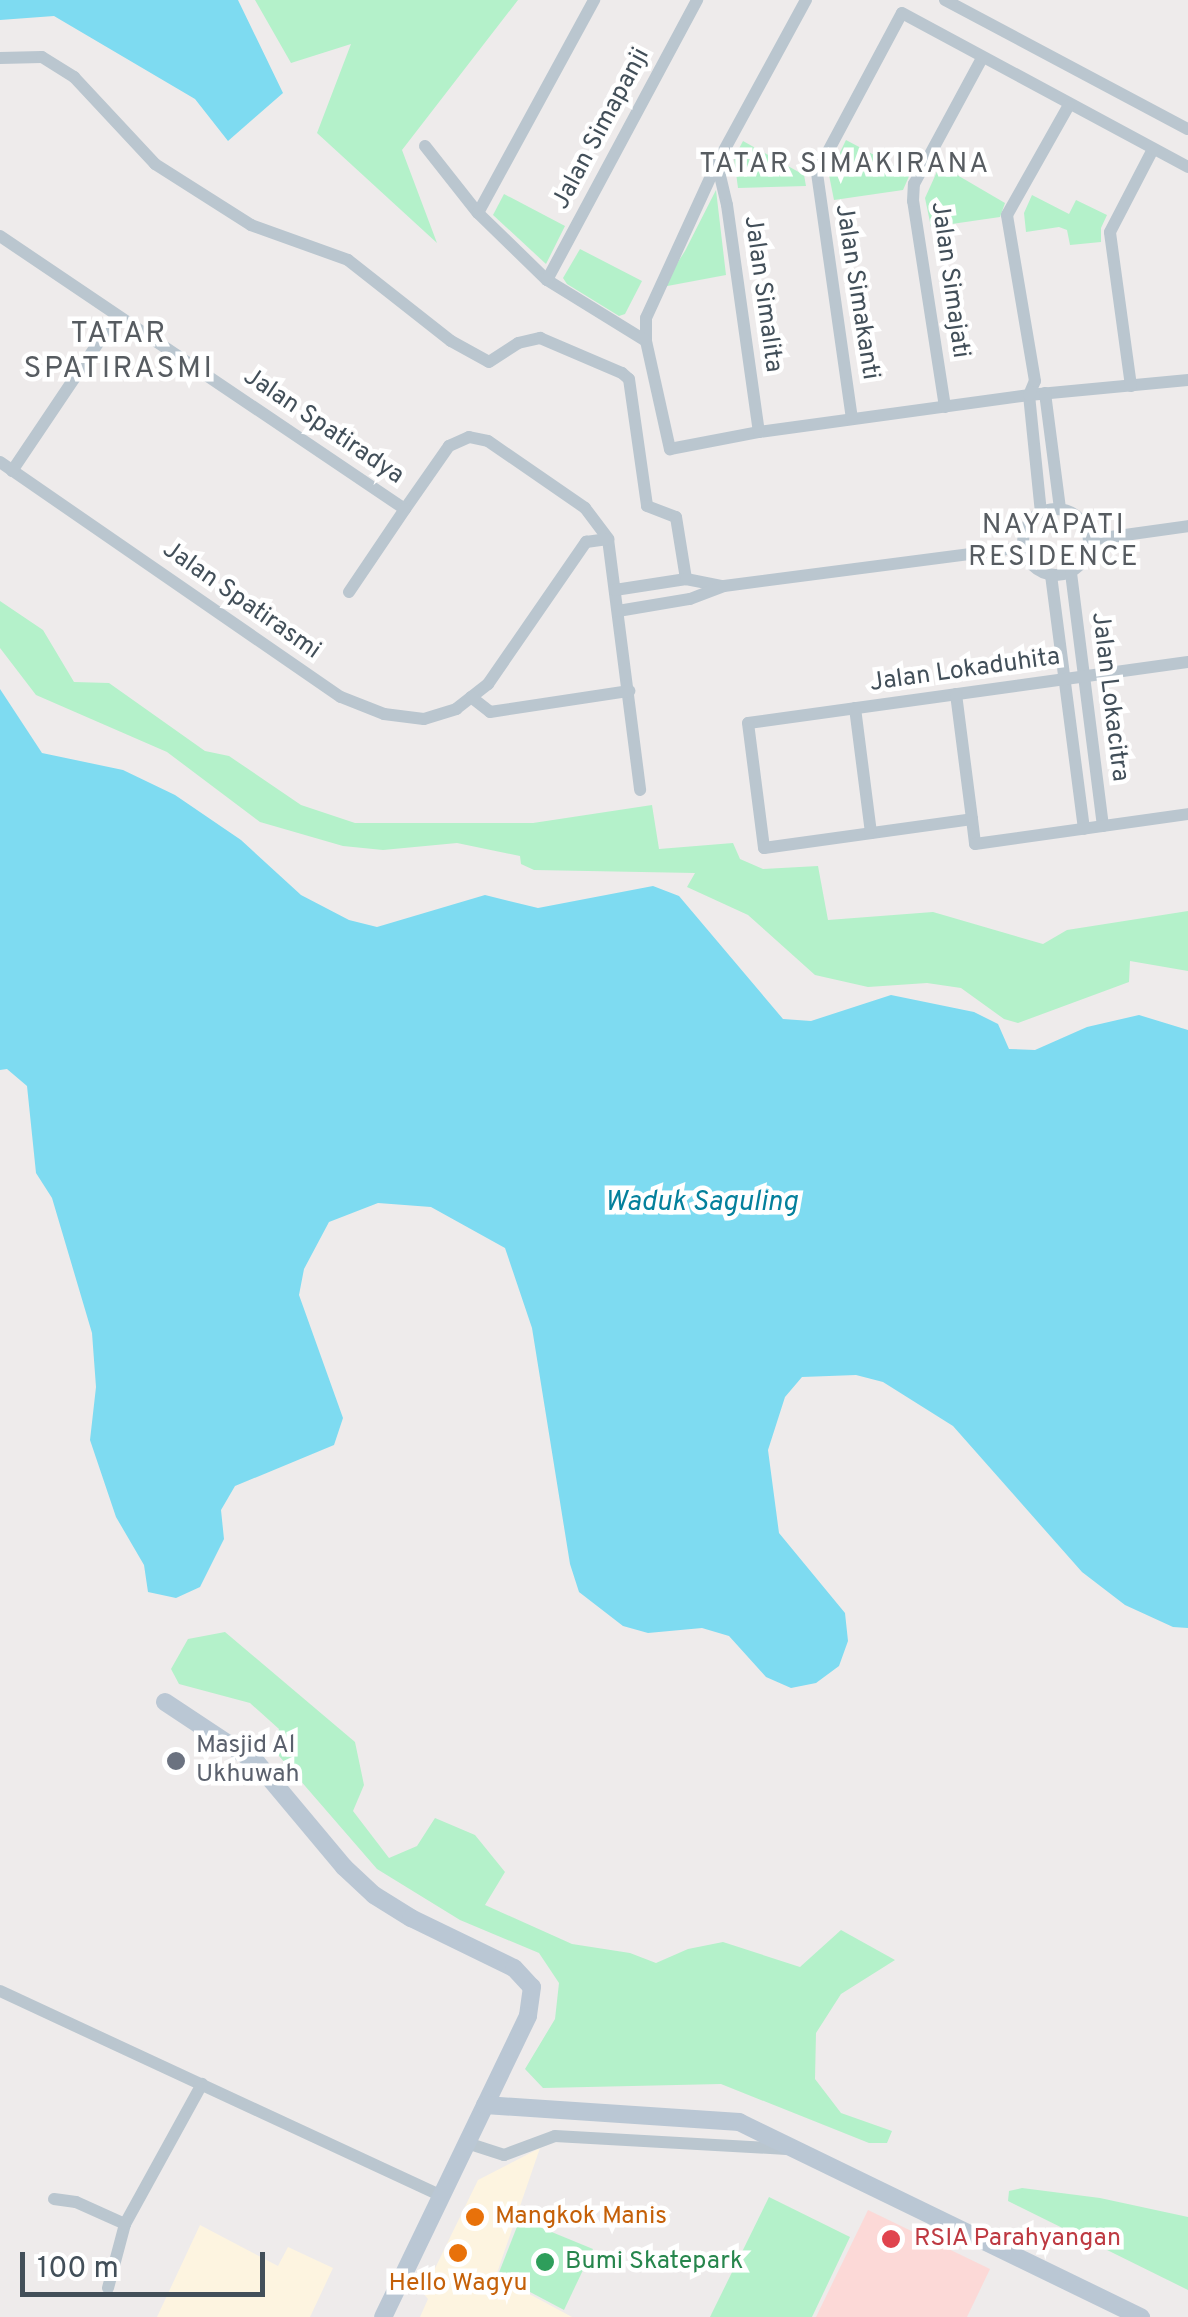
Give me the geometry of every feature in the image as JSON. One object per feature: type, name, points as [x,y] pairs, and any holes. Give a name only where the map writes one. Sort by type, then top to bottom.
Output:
[{"type":"street","points":[[478,213],[594,0]]},
{"type":"street","name":"Jalan Simapanji","points":[[547,280],[697,0]]},
{"type":"street","points":[[806,0],[717,163],[653,294],[646,318],[646,341],[670,449],[759,432],[945,406],[1032,388],[1046,393],[1188,380]]},
{"type":"street","points":[[945,0],[1188,129]]},
{"type":"street","name":"Jalan Simakanti","points":[[852,419],[817,172],[902,13],[982,58]]},
{"type":"street","points":[[0,58],[42,57],[74,77],[156,164],[251,225],[348,260],[451,341],[488,362],[518,343],[540,338],[622,373],[630,380],[647,506],[676,517],[686,579]]},
{"type":"street","points":[[982,58],[1188,167]]},
{"type":"street","name":"Jalan Simajati","points":[[945,406],[913,200],[914,184],[982,58]]},
{"type":"street","points":[[1040,513],[1032,388],[1008,214],[1070,105]]},
{"type":"street","points":[[424,146],[478,213],[547,280],[646,341]]},
{"type":"street","points":[[1131,386],[1110,232],[1153,149]]},
{"type":"street","name":"Jalan Simalita","points":[[717,163],[728,205],[759,432]]},
{"type":"street","name":"Jalan Spatiradya","points":[[0,236],[404,509]]},
{"type":"street","points":[[6,467],[116,316]]},
{"type":"street","points":[[1046,393],[1060,509]]},
{"type":"street","name":"Jalan Spatiradya","points":[[349,592],[449,446],[469,437],[488,440],[585,508],[608,539]]},
{"type":"street","name":"Jalan Spatirasmi","points":[[6,467],[341,698],[384,714],[424,719],[456,709],[488,684],[586,542],[608,539]]},
{"type":"street","points":[[1060,509],[1083,523],[1090,540],[1084,560],[1070,573],[1051,575],[1036,568],[1024,547],[1027,528],[1040,513],[1060,509]]},
{"type":"street","points":[[1090,540],[1188,526]]},
{"type":"street","points":[[608,539],[640,790]]},
{"type":"street","points":[[618,611],[690,599],[724,586],[1024,547]]},
{"type":"street","name":"Jalan Lokacitra","points":[[1070,573],[1104,826]]},
{"type":"street","name":"Jalan Lokacitra","points":[[1051,575],[1084,828]]},
{"type":"street","points":[[615,590],[686,579],[724,586]]},
{"type":"street","name":"Jalan Lokaduhita","points":[[871,833],[764,848],[748,723],[1188,662]]},
{"type":"street","points":[[471,697],[490,712],[629,691]]},
{"type":"street","points":[[956,694],[975,844],[1188,814]]},
{"type":"street","points":[[855,708],[871,833],[972,819]]},
{"type":"street","points":[[165,1702],[256,1763],[344,1867],[374,1895],[525,1975],[532,1987],[532,2001],[485,2105],[382,2317]]},
{"type":"street","points":[[0,1991],[442,2196]]},
{"type":"street","points":[[108,2288],[125,2224],[202,2084]]},
{"type":"street","points":[[485,2105],[724,2118],[1142,2317]]},
{"type":"street","points":[[467,2143],[504,2155],[556,2136],[792,2148]]},
{"type":"street","points":[[54,2199],[76,2202],[125,2224]]},
{"type":"shaded area","points":[[540,2148],[496,2276],[572,2317],[420,2317],[428,2299],[423,2293],[478,2180]]},
{"type":"shaded area","name":"RSIA Parahyangan","points":[[868,2210],[990,2269],[967,2317],[816,2317]]},
{"type":"shaded area","points":[[200,2225],[278,2266],[288,2247],[333,2268],[310,2317],[157,2317]]},
{"type":"green space","points":[[255,0],[518,0],[402,150],[437,243],[317,133],[351,44],[291,63]]},
{"type":"green space","points":[[846,140],[910,174],[903,190],[834,200],[829,175]]},
{"type":"green space","points":[[743,141],[804,175],[806,186],[738,188],[734,158]]},
{"type":"green space","points":[[940,165],[1005,203],[1000,217],[931,227],[925,198]]},
{"type":"green space","points":[[716,190],[726,275],[662,287],[685,251]]},
{"type":"green space","points":[[504,194],[565,226],[546,264],[493,215]]},
{"type":"green space","points":[[1032,195],[1069,214],[1076,200],[1107,215],[1101,228],[1101,242],[1070,245],[1067,230],[1059,227],[1026,232],[1024,213]]},
{"type":"green space","points":[[580,249],[642,281],[625,314],[619,316],[567,284],[563,278]]},
{"type":"green space","points":[[0,601],[43,630],[74,682],[109,683],[205,751],[229,756],[301,805],[355,823],[533,823],[652,805],[659,849],[733,843],[740,859],[763,869],[818,866],[828,920],[933,912],[1043,944],[1067,930],[1188,911],[1188,971],[1130,961],[1129,982],[1018,1023],[1004,1019],[961,988],[927,983],[868,987],[815,975],[748,915],[687,887],[695,873],[534,870],[521,864],[520,856],[457,843],[383,850],[343,846],[260,822],[167,752],[36,695],[0,648]]},
{"type":"green space","points":[[225,1632],[355,1742],[364,1785],[353,1811],[389,1858],[417,1846],[435,1818],[475,1835],[505,1872],[485,1905],[572,1944],[630,1953],[656,1963],[688,1949],[723,1942],[800,1967],[841,1930],[895,1960],[841,1994],[816,2033],[815,2079],[841,2113],[892,2131],[887,2143],[869,2143],[721,2084],[543,2088],[525,2069],[555,2019],[559,1983],[539,1953],[460,1920],[377,1869],[273,1749],[279,1729],[250,1703],[179,1684],[171,1669],[188,1639]]},
{"type":"green space","points":[[1022,2188],[1100,2198],[1188,2217],[1188,2290],[1008,2201],[1009,2191]]},
{"type":"green space","points":[[769,2197],[850,2237],[812,2317],[710,2317]]},
{"type":"green space","name":"Bumi Skatepark","points":[[520,2219],[593,2249],[564,2310],[498,2275]]},
{"type":"water","points":[[0,0],[238,0],[283,93],[228,141],[195,99],[54,16],[0,20]]},
{"type":"water","name":"Waduk Saguling","points":[[0,689],[42,753],[123,770],[175,795],[241,840],[301,895],[349,920],[377,927],[485,895],[538,908],[653,886],[679,896],[783,1019],[811,1021],[891,995],[974,1012],[998,1024],[1009,1049],[1035,1050],[1087,1027],[1139,1015],[1188,1030],[1188,1628],[1173,1627],[1125,1605],[1082,1572],[953,1426],[883,1382],[856,1375],[802,1377],[785,1397],[768,1450],[779,1533],[845,1613],[848,1641],[839,1666],[816,1683],[791,1688],[766,1677],[729,1636],[702,1628],[648,1633],[623,1626],[579,1592],[570,1564],[532,1328],[505,1248],[431,1207],[378,1203],[329,1222],[304,1269],[299,1295],[343,1418],[334,1445],[235,1486],[221,1510],[224,1539],[200,1587],[176,1598],[148,1592],[144,1565],[116,1517],[90,1440],[96,1387],[92,1333],[52,1198],[36,1173],[27,1086],[7,1069],[0,1070]]},
{"type":"place","name":"Masjid Al Ukhuwah","points":[[176,1761]]},
{"type":"place","name":"Mangkok Manis","points":[[475,2217]]},
{"type":"place","name":"RSIA Parahyangan","points":[[891,2239]]},
{"type":"place","name":"Hello Wagyu","points":[[458,2253]]},
{"type":"place","name":"Bumi Skatepark","points":[[545,2262]]},
{"type":"district","name":"TATAR SIMAKIRANA","points":[[845,165]]},
{"type":"district","name":"TATAR SPATIRASMI","points":[[119,352]]},
{"type":"district","name":"NAYAPATI RESIDENCE","points":[[1054,542]]}]
